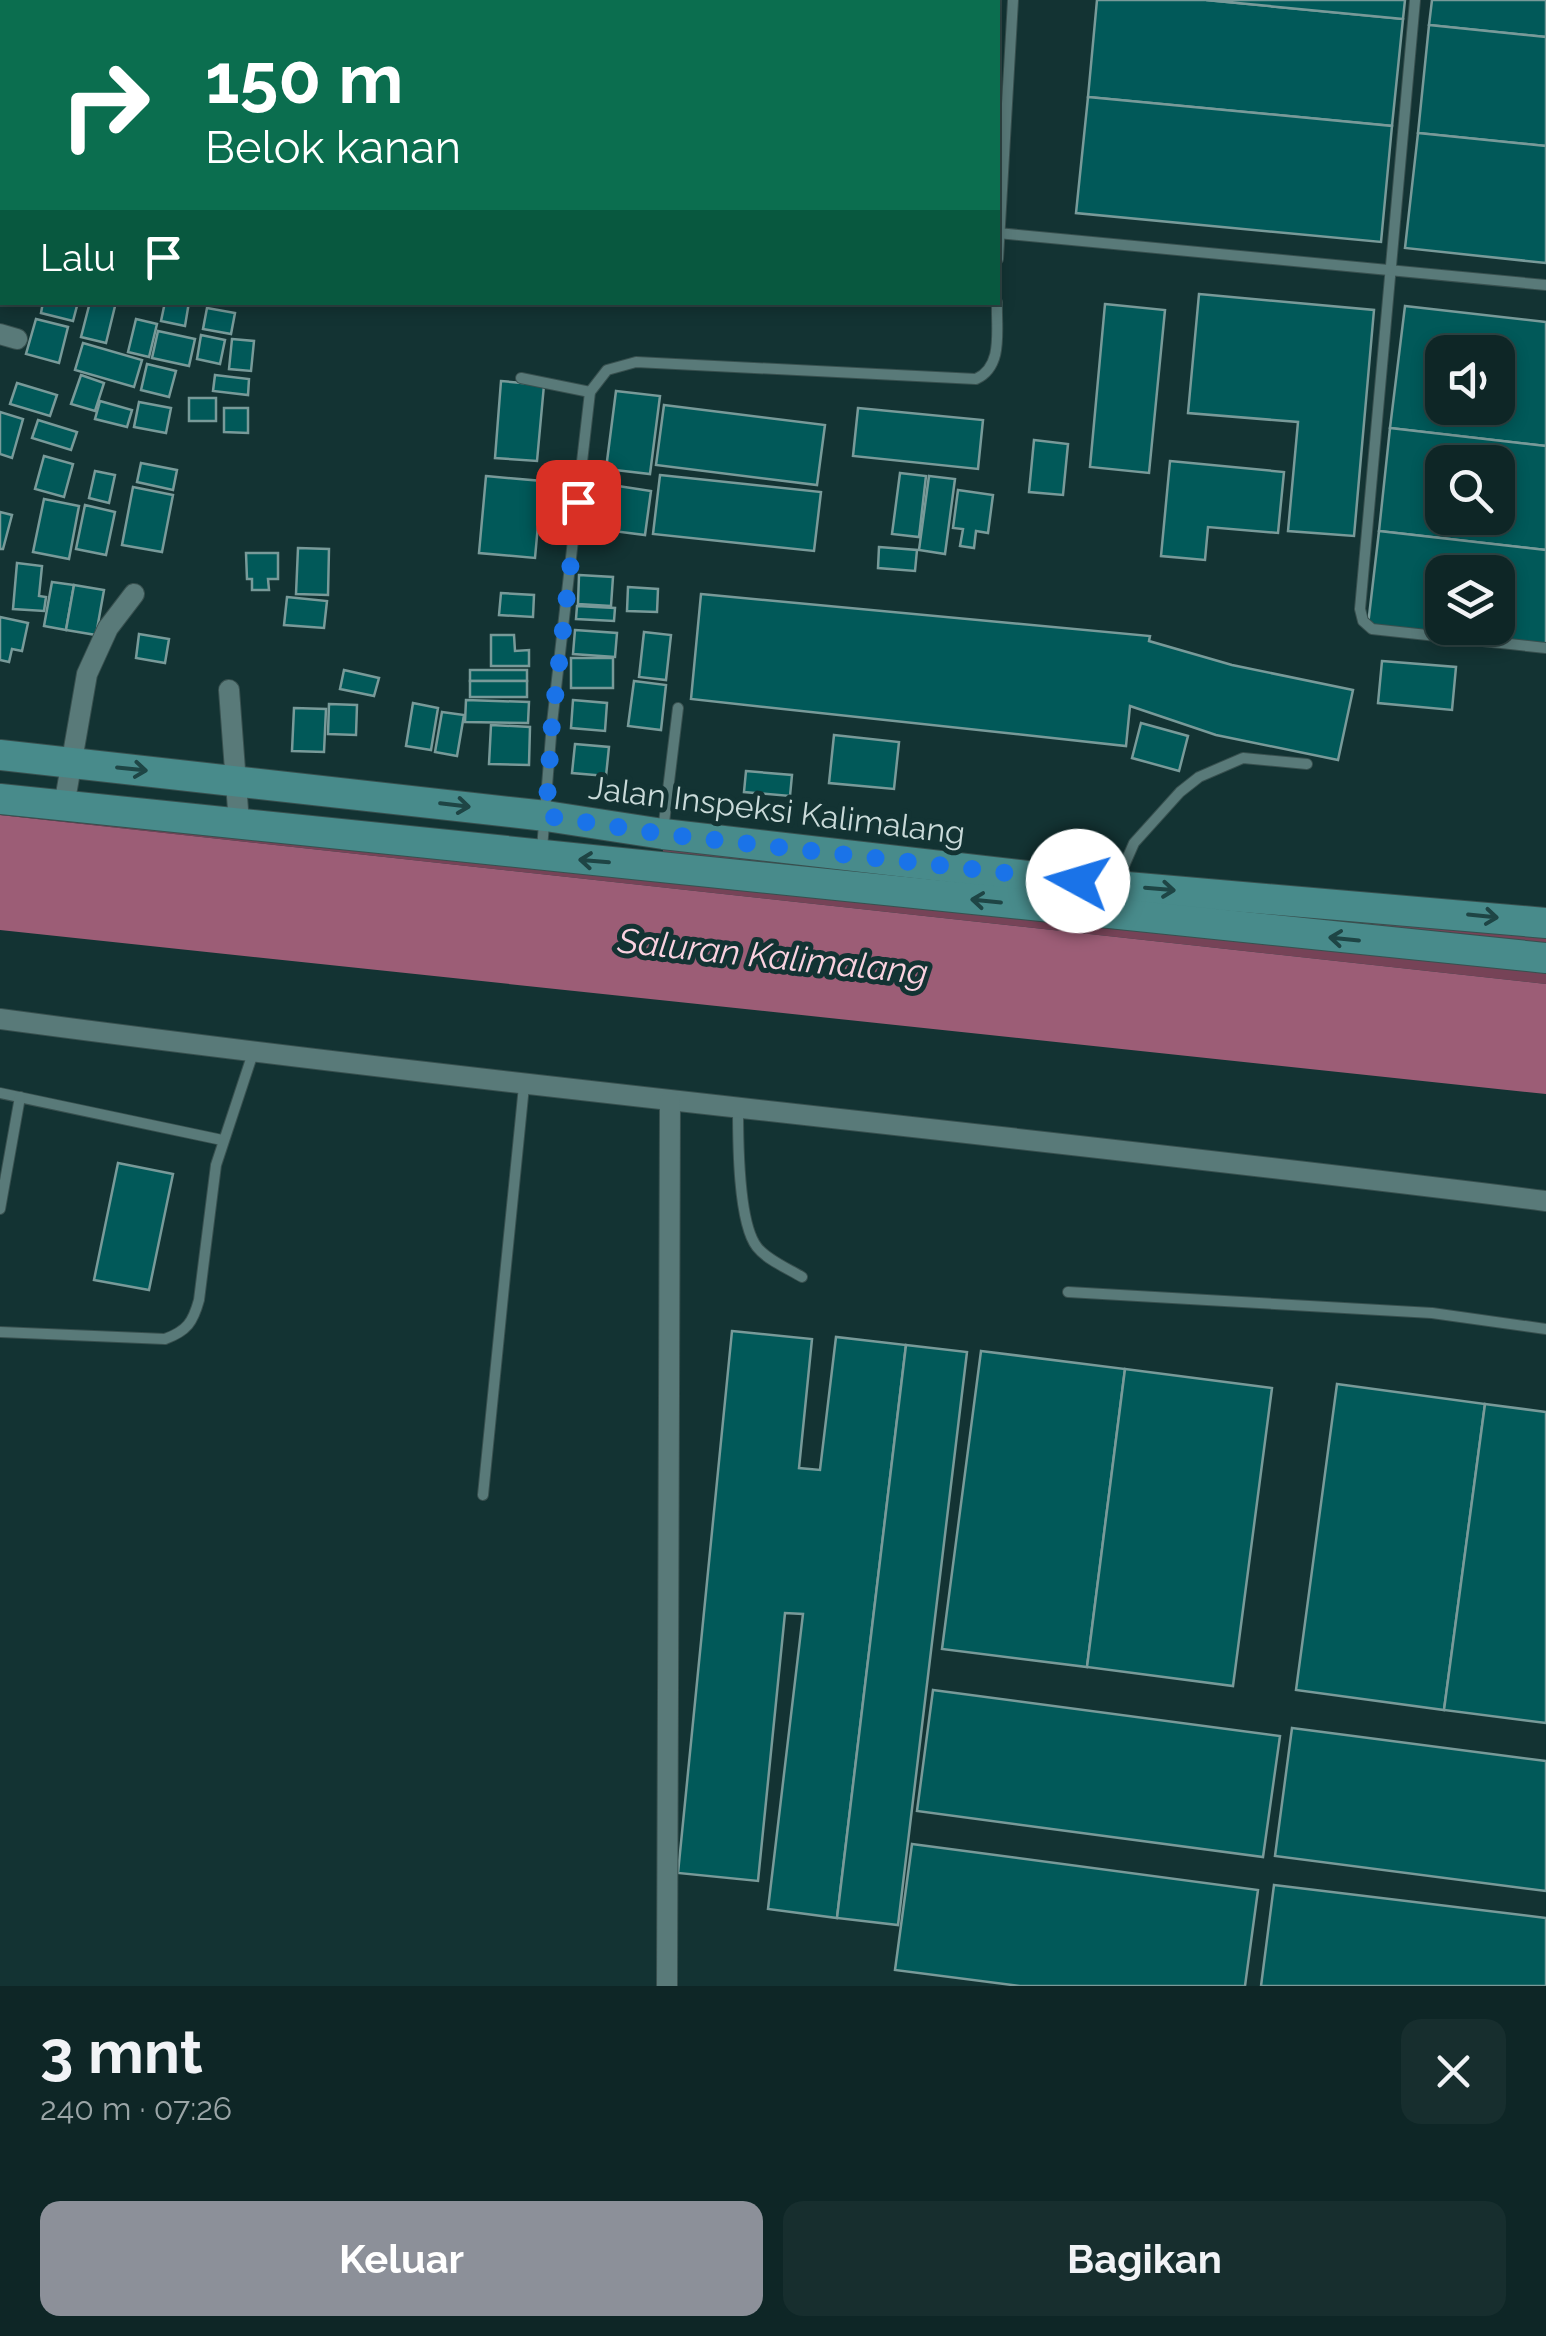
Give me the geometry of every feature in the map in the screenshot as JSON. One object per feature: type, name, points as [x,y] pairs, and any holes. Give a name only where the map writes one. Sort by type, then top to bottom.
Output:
[{"type":"main road","name":"Jalan Inspeksi Kalimalang","points":[[0,755],[546,816],[1415,946],[1546,958]]},
{"type":"main road","name":"Jalan Inspeksi Kalimalang","points":[[0,799],[662,867],[1111,900],[1419,910],[1546,923]]},
{"type":"main road","points":[[1415,946],[1419,910]]},
{"type":"street","points":[[64,806],[87,674],[95,651],[134,594]]},
{"type":"street","points":[[229,690],[239,823]]},
{"type":"street","points":[[0,1019],[524,1086],[1252,1164],[1546,1200]]},
{"type":"street","points":[[667,1986],[670,1102]]},
{"type":"lane","points":[[1000,205],[1014,0]]},
{"type":"lane","points":[[1416,0],[1360,609],[1363,621],[1372,628],[1546,648]]},
{"type":"lane","points":[[1000,234],[1546,285]]},
{"type":"lane","points":[[541,856],[552,723],[590,392],[607,370],[636,362],[976,378],[988,373],[995,360],[996,305]]},
{"type":"lane","points":[[521,378],[590,392]]},
{"type":"lane","points":[[662,867],[678,708]]},
{"type":"lane","points":[[1111,900],[1134,843],[1180,792],[1199,777],[1243,758],[1306,764]]},
{"type":"lane","points":[[0,1332],[165,1339],[184,1332],[199,1300],[222,1140],[253,1053]]},
{"type":"lane","points":[[483,1495],[524,1086]]},
{"type":"lane","points":[[0,1093],[222,1140]]},
{"type":"lane","points":[[0,1209],[20,1097]]},
{"type":"lane","points":[[738,1109],[748,1227],[757,1247],[802,1277]]},
{"type":"lane","points":[[1068,1292],[1432,1313],[1546,1329]]},
{"type":"shaded area","points":[[0,799],[663,866],[663,834],[1546,923],[1546,984],[0,815]]},
{"type":"water","name":"Saluran Kalimalang","points":[[0,815],[1546,984],[1546,1094],[0,930]]},
{"type":"building","points":[[1097,0],[1206,0],[1403,19],[1392,126],[1088,97]]},
{"type":"building","points":[[1206,0],[1405,0],[1403,19]]},
{"type":"building","points":[[1432,0],[1546,0],[1546,37],[1429,25]]},
{"type":"building","points":[[1429,25],[1546,37],[1546,146],[1418,133]]},
{"type":"building","points":[[1088,97],[1392,126],[1381,242],[1076,213]]},
{"type":"building","points":[[1418,133],[1546,146],[1546,263],[1405,248]]},
{"type":"building","points":[[1199,294],[1374,310],[1354,536],[1288,531],[1298,422],[1188,413]]},
{"type":"building","points":[[1105,304],[1165,310],[1149,473],[1090,467]]},
{"type":"building","points":[[42,305],[77,305],[73,321],[41,313]]},
{"type":"building","points":[[89,305],[115,305],[106,343],[81,337]]},
{"type":"building","points":[[164,305],[188,305],[185,326],[161,321]]},
{"type":"building","points":[[1405,306],[1546,322],[1546,446],[1390,428]]},
{"type":"building","points":[[207,308],[235,313],[231,334],[203,329]]},
{"type":"building","points":[[36,319],[68,327],[59,363],[26,354]]},
{"type":"building","points":[[136,319],[157,324],[149,357],[128,352]]},
{"type":"building","points":[[158,331],[195,339],[189,366],[152,358]]},
{"type":"building","points":[[201,335],[225,340],[220,364],[197,359]]},
{"type":"building","points":[[232,339],[254,341],[251,371],[229,369]]},
{"type":"building","points":[[83,343],[142,360],[134,387],[75,370]]},
{"type":"building","points":[[147,364],[176,371],[169,397],[141,390]]},
{"type":"building","points":[[81,375],[104,383],[95,411],[71,404]]},
{"type":"building","points":[[215,375],[249,379],[248,395],[213,391]]},
{"type":"building","points":[[501,381],[544,385],[537,461],[495,458]]},
{"type":"building","points":[[17,383],[57,395],[50,416],[10,404]]},
{"type":"building","points":[[616,391],[660,396],[650,474],[606,469]]},
{"type":"building","points":[[189,398],[216,398],[216,421],[189,421]]},
{"type":"building","points":[[100,401],[132,410],[127,427],[95,419]]},
{"type":"building","points":[[139,402],[171,408],[166,433],[134,427]]},
{"type":"building","points":[[664,405],[825,425],[817,485],[656,465]]},
{"type":"building","points":[[224,408],[248,408],[248,433],[224,432]]},
{"type":"building","points":[[858,408],[983,420],[978,469],[853,456]]},
{"type":"building","points":[[0,412],[23,419],[12,458],[0,454]]},
{"type":"building","points":[[38,420],[77,432],[71,450],[32,438]]},
{"type":"building","points":[[1390,428],[1546,446],[1546,550],[1379,531]]},
{"type":"building","points":[[1034,440],[1068,444],[1063,495],[1029,492]]},
{"type":"building","points":[[44,456],[73,464],[64,497],[35,489]]},
{"type":"building","points":[[1170,461],[1284,472],[1278,533],[1208,527],[1205,560],[1161,556]]},
{"type":"building","points":[[141,463],[177,470],[173,490],[137,482]]},
{"type":"building","points":[[95,471],[115,475],[109,503],[89,498]]},
{"type":"building","points":[[900,473],[926,476],[919,537],[892,534]]},
{"type":"building","points":[[660,475],[821,492],[814,551],[653,534]]},
{"type":"building","points":[[486,476],[542,481],[535,558],[479,553]]},
{"type":"building","points":[[929,476],[955,479],[945,554],[919,550]]},
{"type":"building","points":[[618,486],[651,491],[645,535],[613,531]]},
{"type":"building","points":[[133,487],[173,495],[162,552],[122,545]]},
{"type":"building","points":[[958,490],[993,495],[988,533],[976,531],[974,548],[960,546],[963,529],[953,528]]},
{"type":"building","points":[[44,499],[79,506],[69,559],[33,552]]},
{"type":"building","points":[[85,505],[115,512],[106,555],[76,549]]},
{"type":"building","points":[[0,512],[12,515],[3,549],[0,549]]},
{"type":"building","points":[[1379,531],[1546,550],[1546,645],[1515,642],[1515,555],[1425,555],[1425,631],[1368,625]]},
{"type":"building","points":[[879,547],[917,550],[915,571],[878,568]]},
{"type":"building","points":[[298,548],[329,549],[328,595],[296,594]]},
{"type":"building","points":[[246,553],[278,553],[278,579],[268,579],[269,590],[252,590],[252,579],[247,579]]},
{"type":"building","points":[[17,563],[42,566],[39,596],[46,597],[44,611],[13,609]]},
{"type":"building","points":[[579,575],[613,577],[611,606],[578,604]]},
{"type":"building","points":[[52,582],[74,585],[66,630],[44,626]]},
{"type":"building","points":[[74,585],[104,590],[96,635],[66,630]]},
{"type":"building","points":[[628,587],[658,589],[657,612],[627,611]]},
{"type":"building","points":[[501,593],[534,595],[533,617],[499,615]]},
{"type":"building","points":[[701,594],[1150,636],[1149,641],[1232,665],[1353,690],[1338,760],[1216,735],[1130,706],[1126,746],[691,699]]},
{"type":"building","points":[[287,597],[327,601],[324,628],[284,625]]},
{"type":"building","points":[[577,606],[615,608],[614,621],[576,619]]},
{"type":"building","points":[[0,617],[28,623],[22,651],[12,649],[9,662],[0,660]]},
{"type":"building","points":[[575,630],[617,633],[615,657],[573,654]]},
{"type":"building","points":[[644,632],[671,635],[666,680],[639,677]]},
{"type":"building","points":[[139,634],[169,639],[165,663],[136,658]]},
{"type":"building","points":[[491,635],[514,635],[515,651],[529,650],[529,666],[491,666]]},
{"type":"building","points":[[571,658],[613,658],[613,688],[571,688]]},
{"type":"building","points":[[1382,661],[1456,667],[1452,710],[1378,703]]},
{"type":"building","points":[[344,670],[379,678],[374,696],[340,689]]},
{"type":"building","points":[[470,670],[527,670],[527,681],[470,681]]},
{"type":"building","points":[[470,681],[527,681],[527,697],[470,697]]},
{"type":"building","points":[[634,681],[666,685],[661,730],[628,726]]},
{"type":"building","points":[[466,700],[529,702],[528,723],[465,722]]},
{"type":"building","points":[[573,700],[607,703],[605,731],[571,728]]},
{"type":"building","points":[[413,703],[438,708],[431,750],[406,746]]},
{"type":"building","points":[[329,704],[357,705],[356,735],[328,734]]},
{"type":"building","points":[[294,708],[326,709],[324,752],[292,751]]},
{"type":"building","points":[[442,712],[464,715],[457,756],[435,752]]},
{"type":"building","points":[[1141,723],[1188,736],[1179,771],[1132,758]]},
{"type":"building","points":[[491,725],[530,727],[529,765],[489,764]]},
{"type":"building","points":[[834,735],[899,742],[894,789],[829,783]]},
{"type":"building","points":[[575,744],[609,747],[606,776],[572,773]]},
{"type":"building","points":[[746,771],[792,775],[790,796],[744,792]]},
{"type":"building","points":[[118,1163],[173,1174],[149,1290],[94,1280]]},
{"type":"building","points":[[732,1331],[812,1339],[799,1468],[820,1470],[836,1337],[906,1345],[837,1918],[768,1909],[803,1614],[785,1613],[758,1881],[678,1873]]},
{"type":"building","points":[[906,1345],[967,1352],[898,1925],[837,1918]]},
{"type":"building","points":[[981,1351],[1125,1369],[1087,1667],[942,1649]]},
{"type":"building","points":[[1125,1369],[1272,1388],[1233,1686],[1087,1667]]},
{"type":"building","points":[[1337,1384],[1485,1404],[1444,1710],[1296,1690]]},
{"type":"building","points":[[1485,1404],[1546,1412],[1546,1723],[1444,1710]]},
{"type":"building","points":[[933,1690],[1280,1736],[1263,1857],[917,1811]]},
{"type":"building","points":[[1292,1728],[1546,1761],[1546,1891],[1275,1856]]},
{"type":"building","points":[[912,1844],[1258,1890],[1245,1986],[1020,1986],[895,1970]]},
{"type":"building","points":[[1274,1885],[1546,1918],[1546,1986],[1261,1986]]},
{"type":"route","points":[[578,502],[552,723],[546,816],[663,834],[1078,881]]}]
